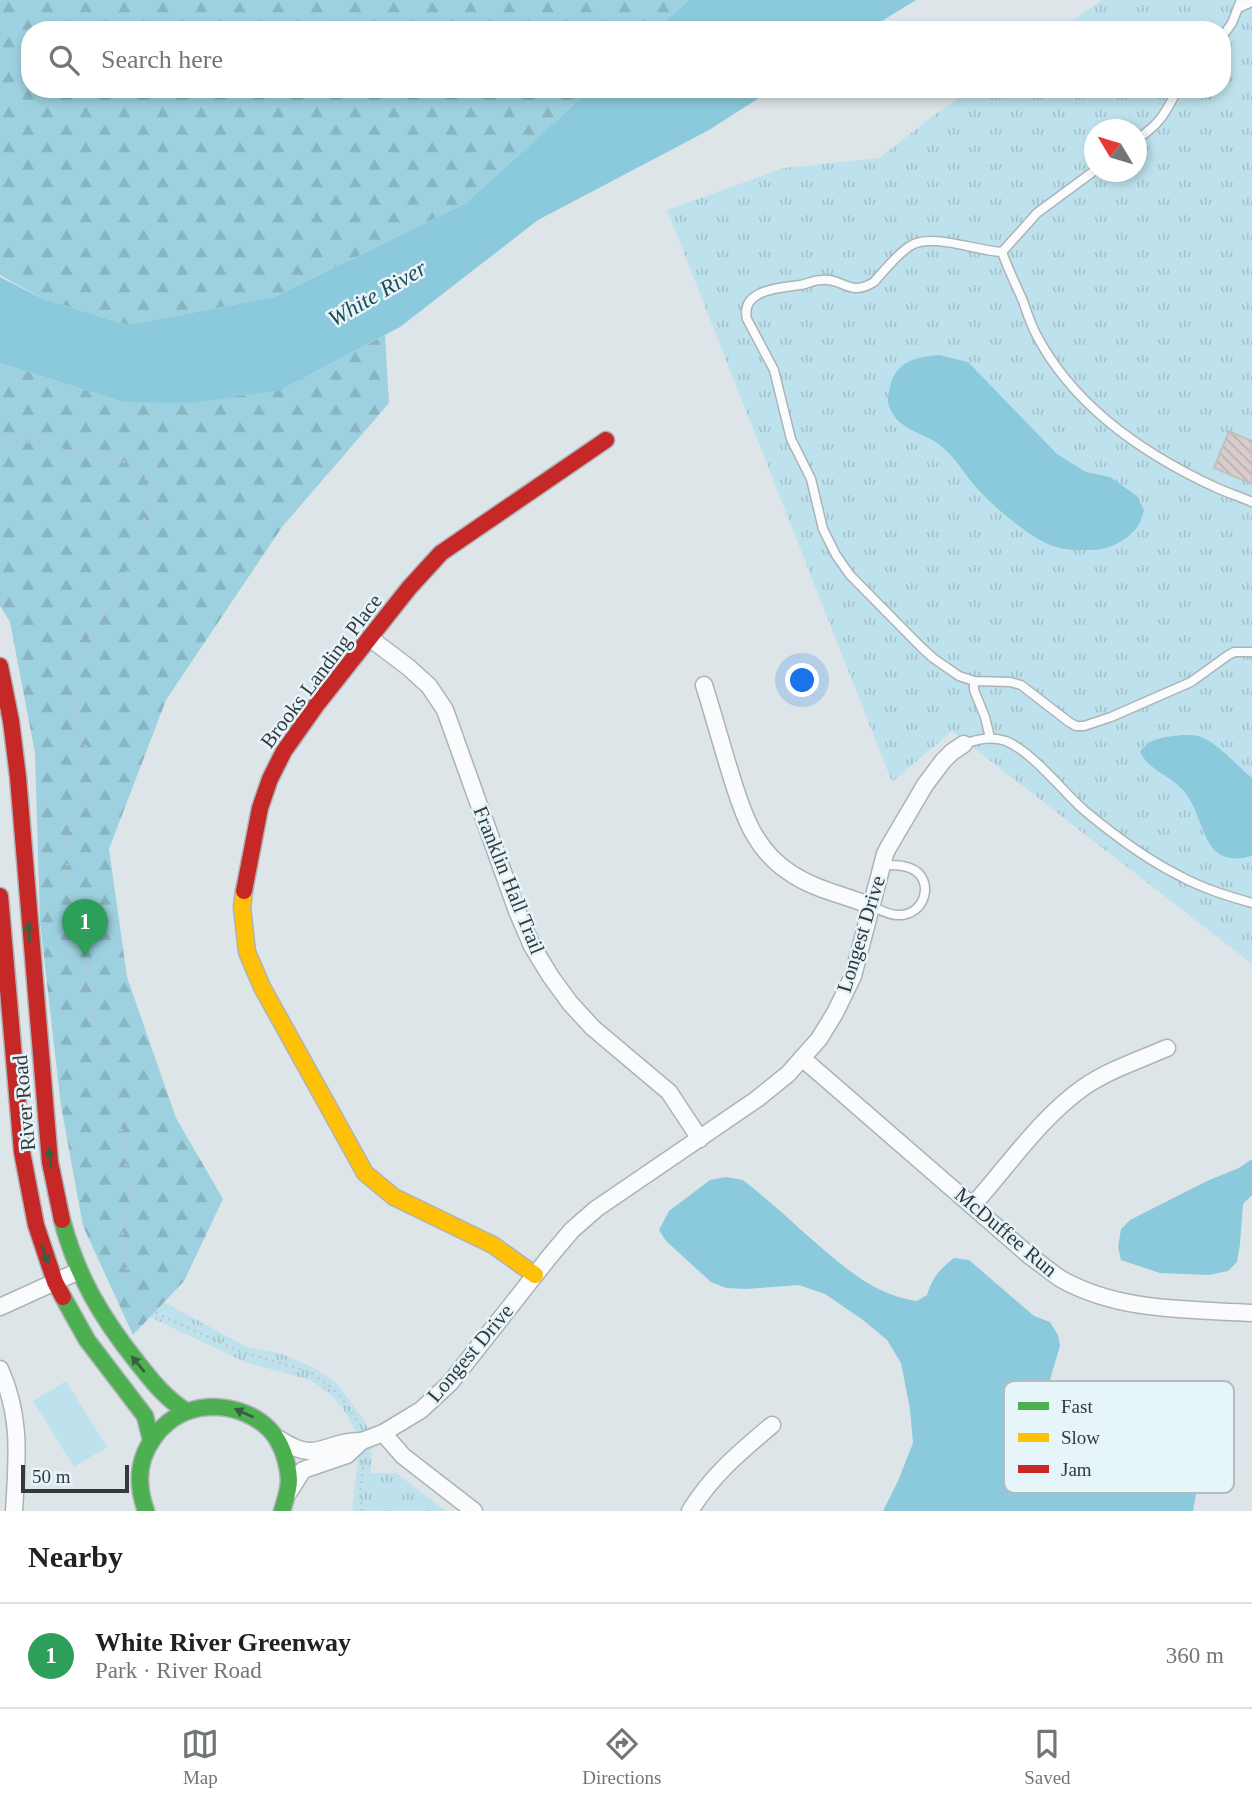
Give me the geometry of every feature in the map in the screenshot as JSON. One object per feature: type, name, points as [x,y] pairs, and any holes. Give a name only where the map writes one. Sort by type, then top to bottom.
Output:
[{"type":"main road","name":"Brooks Landing Place","points":[[534,1275],[493,1245],[394,1197],[365,1173],[262,988],[247,952],[242,907],[260,808],[270,779],[284,751],[318,703],[441,553],[606,440]]},
{"type":"main road","name":"River Road","points":[[0,666],[13,733],[55,1196],[68,1241],[92,1300],[130,1354],[170,1401],[186,1411]]},
{"type":"main road","name":"River Road","points":[[0,896],[5,1002],[22,1152],[36,1225],[55,1282],[88,1340],[145,1416],[151,1440]]},
{"type":"main road","points":[[146,1511],[139,1481],[145,1453],[151,1440],[167,1423],[186,1411],[214,1405],[242,1411],[254,1417],[275,1436],[287,1464],[289,1479],[284,1507]]},
{"type":"street","name":"Franklin Hall Trail","points":[[371,639],[429,686],[445,709],[517,911],[532,946],[551,977],[593,1028],[669,1092],[700,1139]]},
{"type":"street","points":[[704,685],[745,819],[757,840],[773,861],[793,875],[817,888],[871,906]]},
{"type":"street","name":"Longest Drive","points":[[284,1507],[303,1470],[346,1455],[362,1441],[383,1433],[421,1410],[450,1383],[534,1275],[572,1230],[596,1209],[757,1099],[788,1074],[819,1039],[853,976],[885,855],[897,832],[943,761],[964,744]]},
{"type":"street","points":[[5,1002],[36,999]]},
{"type":"street","points":[[973,1205],[1065,1102],[1106,1073],[1167,1048]]},
{"type":"street","name":"McDuffee Run","points":[[802,1058],[1030,1256],[1061,1278],[1088,1291],[1138,1306],[1252,1313]]},
{"type":"street","points":[[0,1307],[79,1271]]},
{"type":"street","points":[[0,1369],[14,1407],[18,1437],[14,1511]]},
{"type":"street","points":[[690,1511],[726,1464],[772,1425]]},
{"type":"street","points":[[383,1433],[403,1456],[474,1511]]},
{"type":"street","name":"Longest Drive","points":[[275,1436],[293,1448],[312,1452],[362,1441]]},
{"type":"lane","points":[[1231,24],[1240,4],[1252,2]]},
{"type":"lane","points":[[1147,133],[1164,116],[1173,98]]},
{"type":"lane","points":[[1002,252],[1037,213],[1084,178]]},
{"type":"lane","points":[[1002,252],[941,241],[919,242],[901,253],[874,282],[863,288],[847,287],[821,279],[804,285],[776,288],[754,298],[746,312],[747,319],[775,370],[791,439],[811,479],[823,530],[836,555],[858,584],[919,646],[958,676],[974,681],[1021,685],[1076,726],[1111,717],[1191,682],[1234,652],[1252,652]]},
{"type":"lane","points":[[1002,252],[1035,333],[1046,352],[1064,378],[1096,411],[1162,460],[1217,488],[1252,502]]},
{"type":"lane","points":[[974,681],[974,690],[990,738],[1017,747],[1085,811],[1151,860],[1183,878],[1252,903]]},
{"type":"lane","name":"Longest Drive","points":[[964,744],[990,738]]},
{"type":"lane","points":[[871,906],[895,915],[906,915],[923,901],[925,884],[919,873],[909,867],[882,865]]},
{"type":"path","points":[[0,435],[123,461],[145,476],[151,493],[133,562],[80,656],[74,684],[76,717],[94,773],[92,788],[75,816],[66,843],[68,885],[90,979],[93,1025],[115,1080],[130,1195],[122,1236],[127,1271],[139,1300],[159,1314],[239,1351],[310,1372],[332,1389],[358,1421],[365,1452],[360,1495],[362,1511]]},
{"type":"green space","points":[[0,0],[689,0],[666,21],[21,21],[21,98],[581,98],[466,203],[274,297],[127,325],[41,298],[0,275]]},
{"type":"green space","points":[[1102,0],[1252,0],[1252,964],[952,731],[892,782],[667,210],[784,168],[879,158],[959,98],[1231,98],[1231,21],[1072,21]]},
{"type":"green space","points":[[385,335],[389,403],[282,527],[166,700],[109,849],[127,977],[176,1118],[223,1199],[184,1281],[133,1335],[83,1226],[61,1106],[40,922],[35,753],[10,622],[0,606],[0,363],[123,402],[281,390]]},
{"type":"green space","points":[[84,658],[149,1294],[249,1348],[279,1353],[315,1368],[337,1384],[372,1435],[371,1473],[396,1473],[446,1511],[352,1511],[359,1451],[357,1440],[354,1428],[342,1407],[328,1392],[310,1380],[245,1362],[154,1319],[130,1304]]},
{"type":"green space","points":[[66,1381],[107,1447],[74,1467],[33,1401]]},
{"type":"water","points":[[689,0],[916,0],[882,21],[666,21]]},
{"type":"water","name":"White River","points":[[581,98],[759,98],[709,130],[538,220],[400,327],[281,390],[192,403],[123,402],[0,363],[0,277],[41,298],[127,325],[274,297],[466,203]]},
{"type":"water","points":[[939,355],[968,362],[1057,454],[1086,472],[1110,477],[1137,496],[1144,510],[1135,530],[1116,544],[1099,550],[1065,549],[1047,543],[1024,530],[991,502],[940,445],[903,425],[888,403],[893,378],[908,362]]},
{"type":"water","points":[[1183,735],[1206,739],[1252,778],[1252,856],[1222,856],[1213,848],[1190,799],[1176,783],[1148,763],[1140,752],[1154,741]]},
{"type":"water","points":[[1252,1159],[1252,1195],[1243,1204],[1237,1262],[1228,1271],[1209,1275],[1160,1273],[1121,1260],[1118,1247],[1121,1229],[1130,1220],[1239,1168]]},
{"type":"water","points":[[726,1177],[743,1180],[826,1252],[854,1274],[884,1291],[917,1301],[927,1295],[937,1274],[954,1258],[969,1260],[1034,1316],[1050,1322],[1058,1335],[1060,1346],[1050,1381],[1004,1381],[1004,1493],[1196,1493],[1193,1511],[883,1511],[913,1443],[901,1363],[887,1340],[825,1294],[799,1285],[726,1288],[711,1282],[666,1241],[659,1230],[669,1211],[710,1180]]},
{"type":"building","points":[[1229,431],[1252,441],[1252,484],[1214,468]]},
{"type":"traffic: fast","points":[[62,1220],[83,1278],[112,1329],[154,1382],[186,1411]]},
{"type":"traffic: fast","points":[[63,1297],[87,1340],[145,1416],[151,1440]]},
{"type":"traffic: fast","points":[[146,1511],[140,1474],[144,1456],[153,1439],[162,1428],[188,1411],[217,1407],[232,1409],[259,1421],[278,1441],[286,1460],[289,1480],[282,1511]]},
{"type":"traffic: slow","points":[[244,891],[242,907],[247,952],[262,987],[365,1173],[394,1197],[493,1245],[535,1275]]},
{"type":"traffic: jam","points":[[244,891],[260,808],[284,751],[318,703],[409,588],[441,553],[606,440]]},
{"type":"traffic: jam","points":[[0,666],[18,777],[50,1162],[62,1220]]},
{"type":"traffic: jam","points":[[0,896],[22,1152],[36,1225],[55,1282],[63,1297]]},
{"type":"place","name":"White River Greenway","points":[[85,957]]}]
